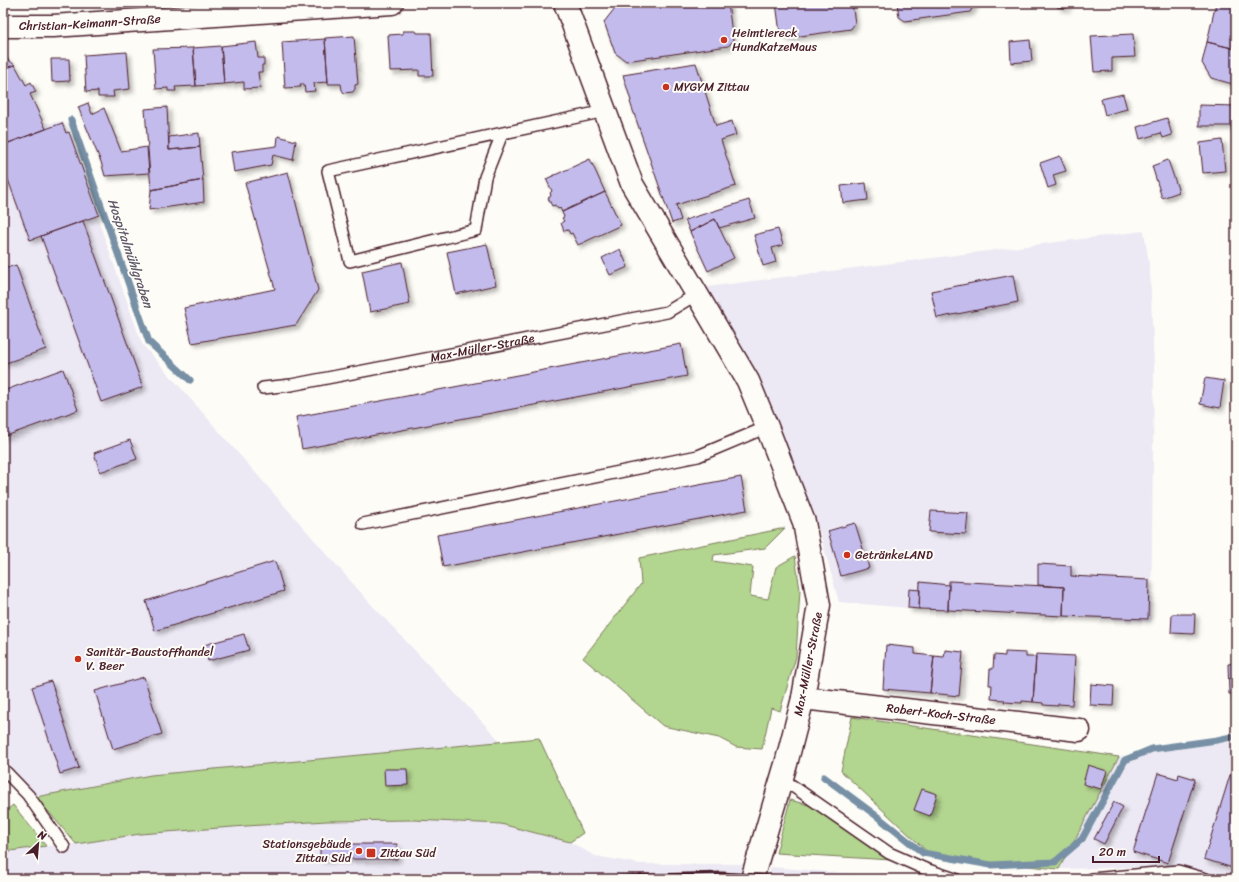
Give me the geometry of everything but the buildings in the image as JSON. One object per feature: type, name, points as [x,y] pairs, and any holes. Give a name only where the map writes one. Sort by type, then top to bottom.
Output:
[{"type":"street","name":"Christian-Keimann-Straße","points":[[3,26],[53,26],[392,3]]},
{"type":"street","name":"Max-Müller-Straße","points":[[565,3],[632,184],[748,381],[804,522],[819,604],[803,698],[782,778],[752,879]]},
{"type":"street","name":"Robert-Koch-Straße","points":[[803,698],[1079,730]]},
{"type":"lane","points":[[502,134],[485,177],[476,230],[350,261],[328,171],[605,112]]},
{"type":"lane","name":"Max-Müller-Straße","points":[[263,388],[291,385],[667,312],[697,294]]},
{"type":"lane","points":[[363,524],[698,456],[767,427]]},
{"type":"lane","points":[[3,770],[28,795],[64,847]]},
{"type":"lane","points":[[782,778],[889,853],[925,870],[955,879]]},
{"type":"lane","points":[[1092,879],[1178,871],[1206,879]]},
{"type":"shaded area","points":[[63,121],[142,344],[369,602],[501,742],[151,775],[36,797],[3,762],[3,131]]},
{"type":"shaded area","points":[[1144,231],[1150,271],[1154,369],[1151,622],[909,608],[839,602],[814,512],[707,287]]},
{"type":"shaded area","points":[[1236,741],[1236,879],[1174,866],[1059,869],[1119,757]]},
{"type":"shaded area","points":[[414,820],[501,824],[570,842],[595,856],[640,864],[743,864],[740,879],[3,879],[3,852],[46,846],[76,844],[140,834],[327,821]]},
{"type":"shaded area","points":[[771,867],[907,879],[768,879]]},
{"type":"green space","points":[[785,528],[765,548],[714,555],[713,561],[753,567],[750,596],[768,599],[776,567],[795,556],[800,590],[796,657],[780,711],[771,708],[762,749],[736,747],[719,738],[663,726],[583,658],[641,584],[639,558]]},
{"type":"green space","points":[[852,717],[1119,757],[1059,869],[933,857],[841,771]]},
{"type":"green space","points":[[539,738],[583,833],[570,842],[501,824],[414,820],[327,821],[246,826],[140,834],[76,844],[36,797],[151,775]]},
{"type":"green space","points":[[790,800],[812,806],[891,860],[776,853]]},
{"type":"green space","points":[[13,805],[46,846],[3,852],[3,813]]},
{"type":"waterway","name":"Hospitalmühlgraben","points":[[71,120],[149,342],[190,380]]},
{"type":"waterway","name":"Hospitalmühlgraben","points":[[824,777],[923,853],[991,865],[1055,862],[1082,839],[1125,760],[1152,749],[1236,736]]},
{"type":"railway","points":[[454,879],[722,873],[817,879]]},
{"type":"railway","points":[[3,878],[64,879]]},
{"type":"railway","points":[[80,879],[230,879]]},
{"type":"place","name":"Heimtiereck HundKatzeMaus","points":[[724,40]]},
{"type":"place","name":"MYGYM Zittau","points":[[666,87]]},
{"type":"place","name":"GetränkeLAND","points":[[847,555]]},
{"type":"place","name":"Sanitär-Baustoffhandel V. Beer","points":[[78,659]]},
{"type":"place","name":"Stationsgebäude Zittau Süd","points":[[359,851]]},
{"type":"place","name":"Zittau Süd","points":[[371,853]]}]
